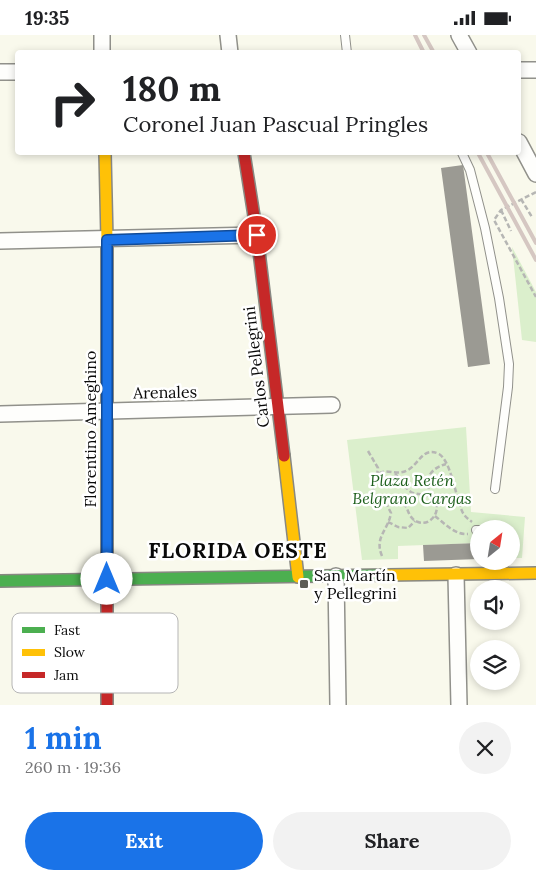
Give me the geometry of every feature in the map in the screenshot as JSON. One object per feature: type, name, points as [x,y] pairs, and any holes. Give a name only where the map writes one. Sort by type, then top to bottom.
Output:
[{"type":"street","points":[[102,35],[102,50]]},
{"type":"street","points":[[228,35],[230,50]]},
{"type":"street","points":[[460,35],[468,50]]},
{"type":"street","points":[[521,70],[536,70]]},
{"type":"street","points":[[0,72],[15,72]]},
{"type":"street","points":[[521,146],[536,174]]},
{"type":"street","name":"Florentino Ameghino","points":[[105,155],[108,411],[107,613]]},
{"type":"street","name":"Carlos Pellegrini","points":[[244,155],[257,235],[298,577]]},
{"type":"street","points":[[0,241],[257,235]]},
{"type":"street","name":"Arenales","points":[[0,413],[332,405]]},
{"type":"street","points":[[0,581],[336,575],[456,575],[504,571],[536,573]]},
{"type":"street","points":[[336,575],[338,705]]},
{"type":"street","points":[[456,575],[459,705]]},
{"type":"lane","points":[[345,35],[347,50]]},
{"type":"lane","points":[[463,155],[470,170],[485,228],[499,298],[509,364],[508,387],[495,489]]},
{"type":"path","points":[[536,192],[500,209],[494,220],[536,297]]},
{"type":"path","points":[[521,199],[532,217]]},
{"type":"path","points":[[500,209],[511,231]]},
{"type":"path","points":[[368,451],[378,468],[377,475],[372,483],[374,493],[380,499],[385,501],[394,499],[404,502],[408,507],[409,515],[415,521],[426,523],[435,516],[437,504],[431,497],[427,494],[413,493],[403,485],[395,474]]},
{"type":"path","points":[[377,475],[386,471],[395,474],[410,470],[422,455],[427,453],[438,454],[446,464],[462,511],[470,520]]},
{"type":"path","points":[[431,497],[428,485],[430,473],[434,469],[446,464]]},
{"type":"path","points":[[382,556],[379,544],[391,513],[385,501]]},
{"type":"path","points":[[435,516],[453,530],[462,534],[470,533]]},
{"type":"path","points":[[388,523],[404,529],[408,528],[415,521]]},
{"type":"green space","points":[[512,247],[536,292],[536,342],[522,340]]},
{"type":"green space","name":"Plaza Retén Belgrano Cargas","points":[[466,427],[471,512],[525,517],[522,558],[520,558],[520,520],[470,520],[470,543],[398,546],[398,559],[362,560],[347,440]]},
{"type":"building","points":[[463,165],[490,364],[468,367],[441,168]]},
{"type":"building","points":[[470,543],[470,559],[424,561],[423,545]]},
{"type":"railway","points":[[415,35],[422,50]]},
{"type":"railway","points":[[424,35],[432,50]]},
{"type":"railway","points":[[479,155],[536,260]]},
{"type":"railway","points":[[488,155],[536,243]]},
{"type":"traffic: fast","points":[[0,581],[387,575]]},
{"type":"traffic: slow","points":[[105,155],[107,240],[107,546]]},
{"type":"traffic: slow","points":[[284,456],[298,577]]},
{"type":"traffic: slow","points":[[387,575],[536,573]]},
{"type":"traffic: jam","points":[[244,155],[257,235],[284,456]]},
{"type":"traffic: jam","points":[[107,546],[107,613]]},
{"type":"traffic: jam","points":[[107,693],[107,705]]},
{"type":"place","name":"San Martín y Pellegrini","points":[[304,584]]},
{"type":"district","name":"FLORIDA OESTE","points":[[238,550]]},
{"type":"route","points":[[107,579],[107,240],[257,235]]}]
